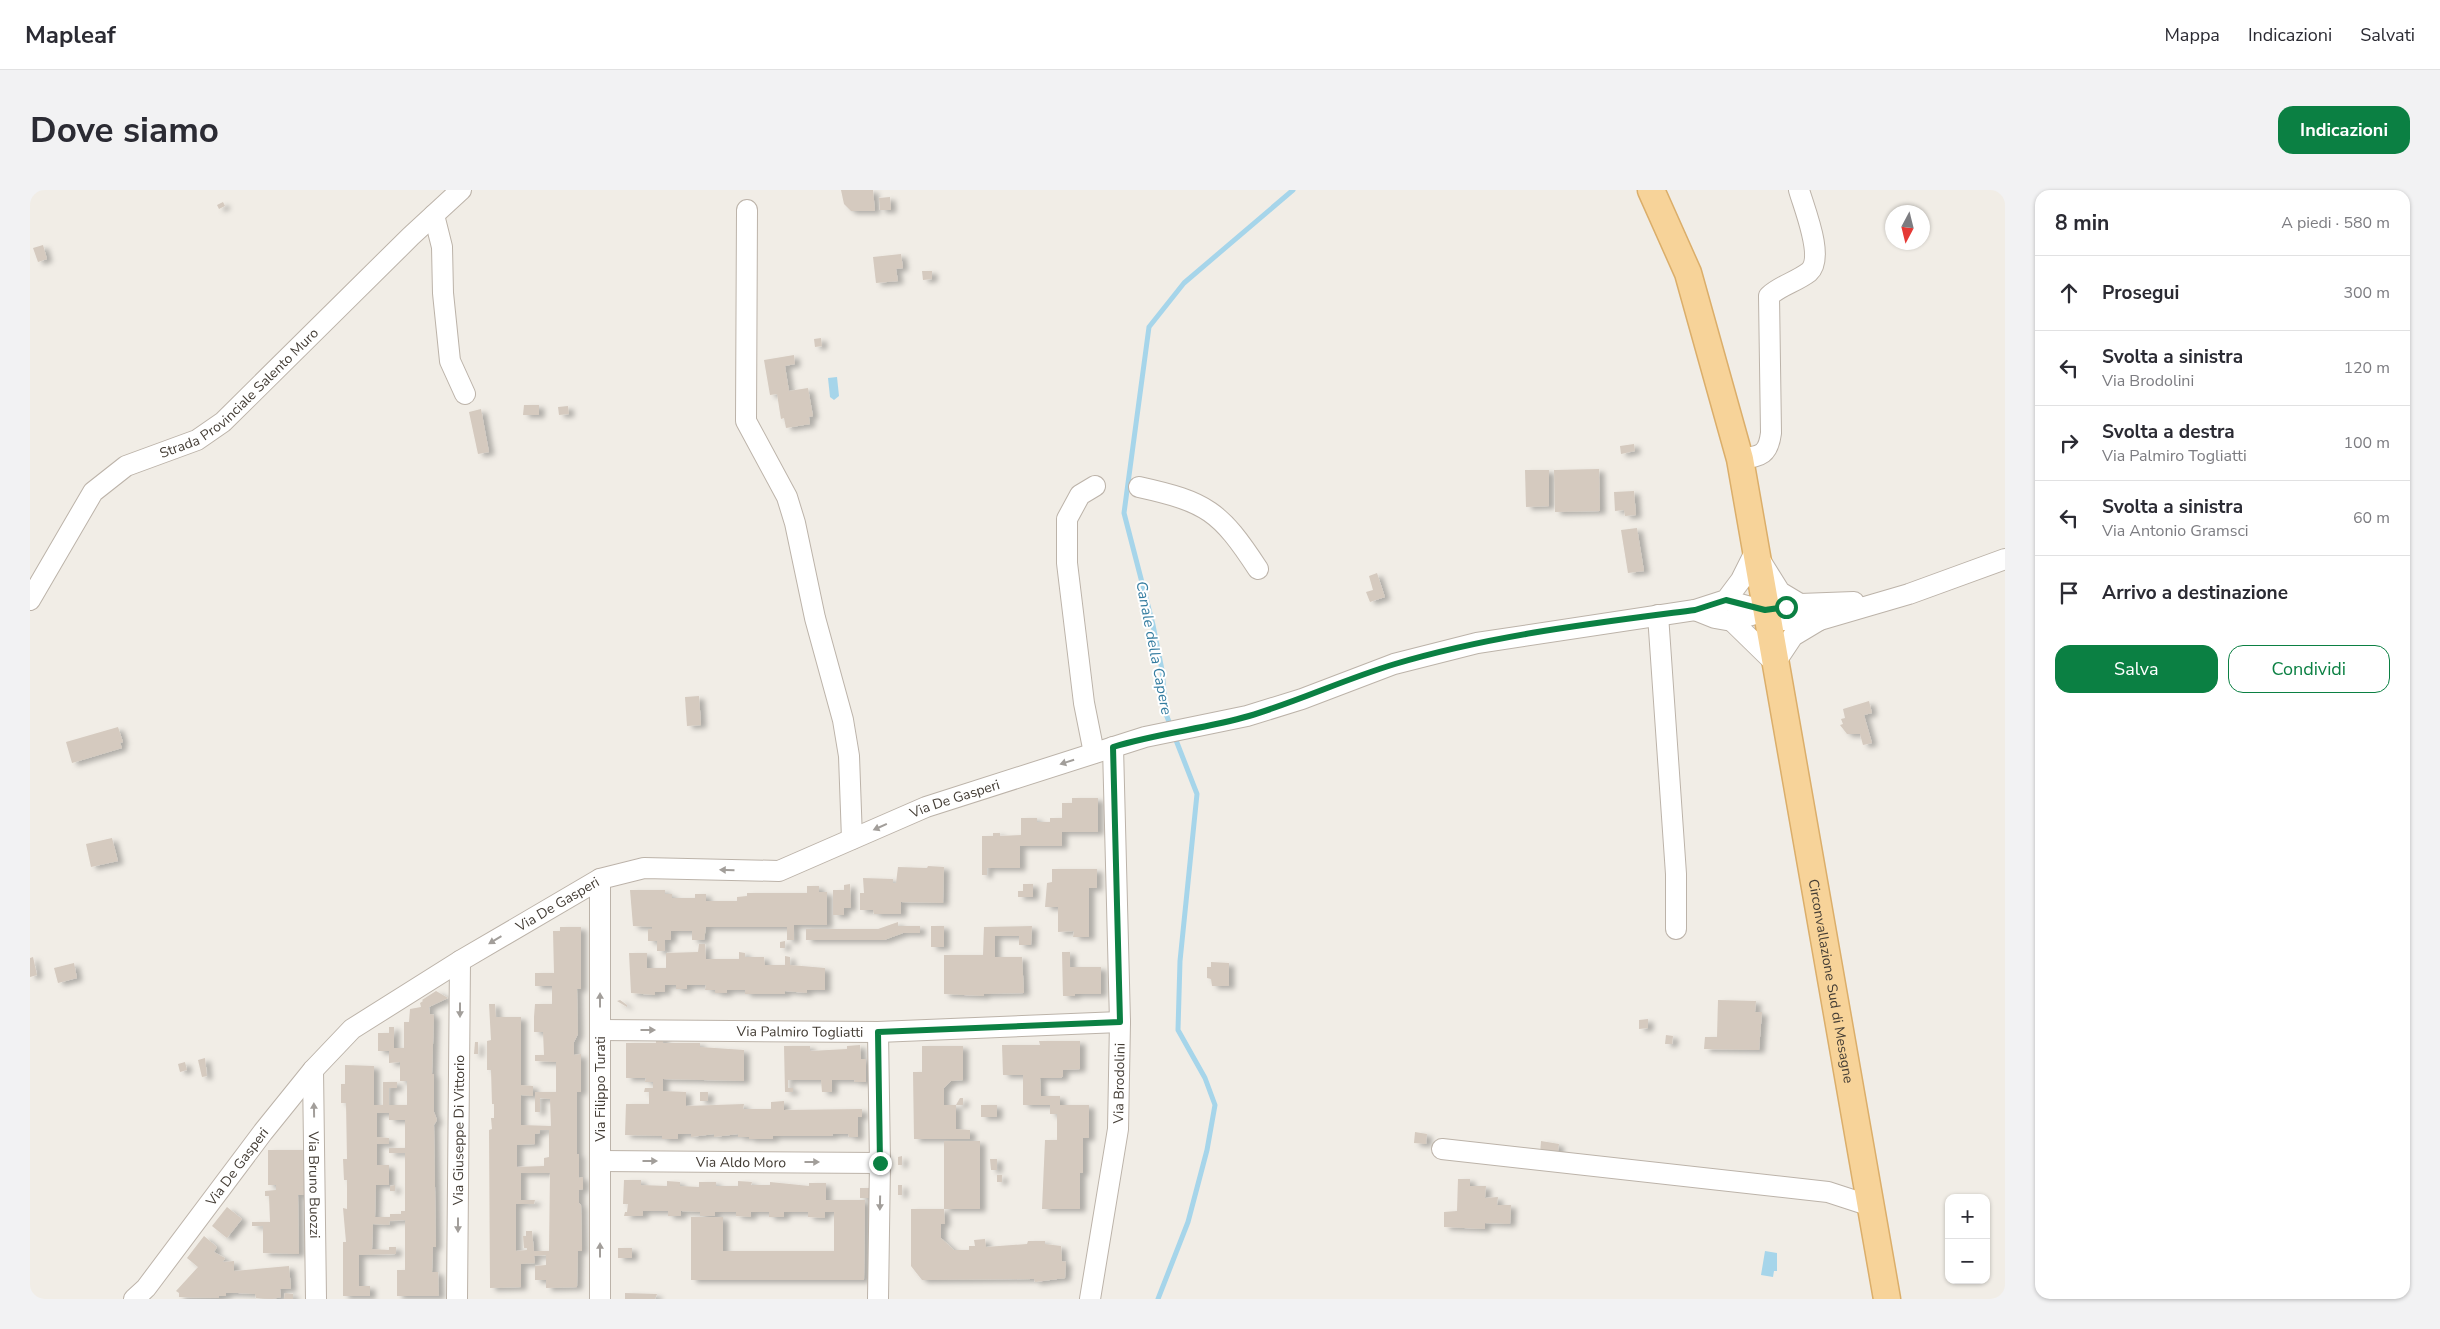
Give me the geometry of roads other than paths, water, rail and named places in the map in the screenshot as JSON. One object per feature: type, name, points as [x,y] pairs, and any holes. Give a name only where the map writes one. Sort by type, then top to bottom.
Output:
[{"type":"main road","name":"Circonvallazione Sud di Mesagne","points":[[1651,190],[1688,272],[1740,459],[1887,1299]]},
{"type":"street","name":"Strada Provinciale Salento Muro","points":[[30,600],[93,492],[126,466],[197,440],[223,422],[461,190]]},
{"type":"street","points":[[1740,459],[1760,456],[1769,446],[1771,434],[1769,296],[1778,288],[1810,271],[1814,262],[1813,238],[1799,190]]},
{"type":"street","points":[[748,210],[746,421],[787,497],[795,524],[815,618],[845,729],[850,756],[852,839]]},
{"type":"street","points":[[434,215],[442,247],[443,293],[450,361],[465,394]]},
{"type":"street","points":[[1094,753],[1084,703],[1067,563],[1067,519],[1080,495],[1095,486]]},
{"type":"street","points":[[1139,486],[1180,495],[1196,502],[1214,514],[1235,534],[1258,569]]},
{"type":"street","points":[[1755,552],[1741,580],[1726,600],[1765,610],[1781,620],[1820,620]]},
{"type":"street","points":[[1755,552],[1780,592],[1800,604]]},
{"type":"street","points":[[1732,621],[1754,640],[1775,663],[1794,636],[1820,620],[1888,600],[2005,559]]},
{"type":"street","name":"Via De Gasperi","points":[[134,1299],[146,1288],[263,1132],[313,1070],[352,1029],[460,961],[600,879],[644,868],[779,871],[926,807],[1145,737],[1247,716],[1302,699],[1394,664],[1477,643],[1695,610],[1726,600]]},
{"type":"street","points":[[1695,610],[1715,618],[1732,621],[1765,610],[1800,604],[1888,600]]},
{"type":"street","points":[[1658,615],[1676,874],[1676,929]]},
{"type":"street","name":"Via Brodolini","points":[[1090,1299],[1118,1129],[1120,1022],[1113,747]]},
{"type":"street","name":"Via Filippo Turati","points":[[600,879],[600,1299]]},
{"type":"street","name":"Via Giuseppe Di Vittorio","points":[[457,1299],[460,961]]},
{"type":"street","name":"Via Palmiro Togliatti","points":[[600,1030],[878,1032],[1120,1022]]},
{"type":"street","points":[[878,1032],[880,1163],[878,1299]]},
{"type":"street","name":"Via Bruno Buozzi","points":[[313,1070],[316,1299]]},
{"type":"street","points":[[1442,1148],[1828,1192],[1871,1206]]},
{"type":"street","name":"Via Aldo Moro","points":[[601,1161],[880,1163]]},
{"type":"water","points":[[837,377],[839,396],[834,400],[830,397],[828,378]]},
{"type":"water","points":[[1765,1251],[1777,1253],[1777,1271],[1774,1271],[1773,1277],[1761,1275]]},
{"type":"waterway","name":"Canale della Capere","points":[[1171,727],[1166,714],[1162,670],[1153,625],[1124,513],[1149,327],[1184,283],[1293,190]]},
{"type":"waterway","name":"Canale della Capere","points":[[1158,1299],[1188,1222],[1207,1150],[1215,1105],[1205,1078],[1178,1030],[1180,961],[1197,794],[1174,735]]}]
